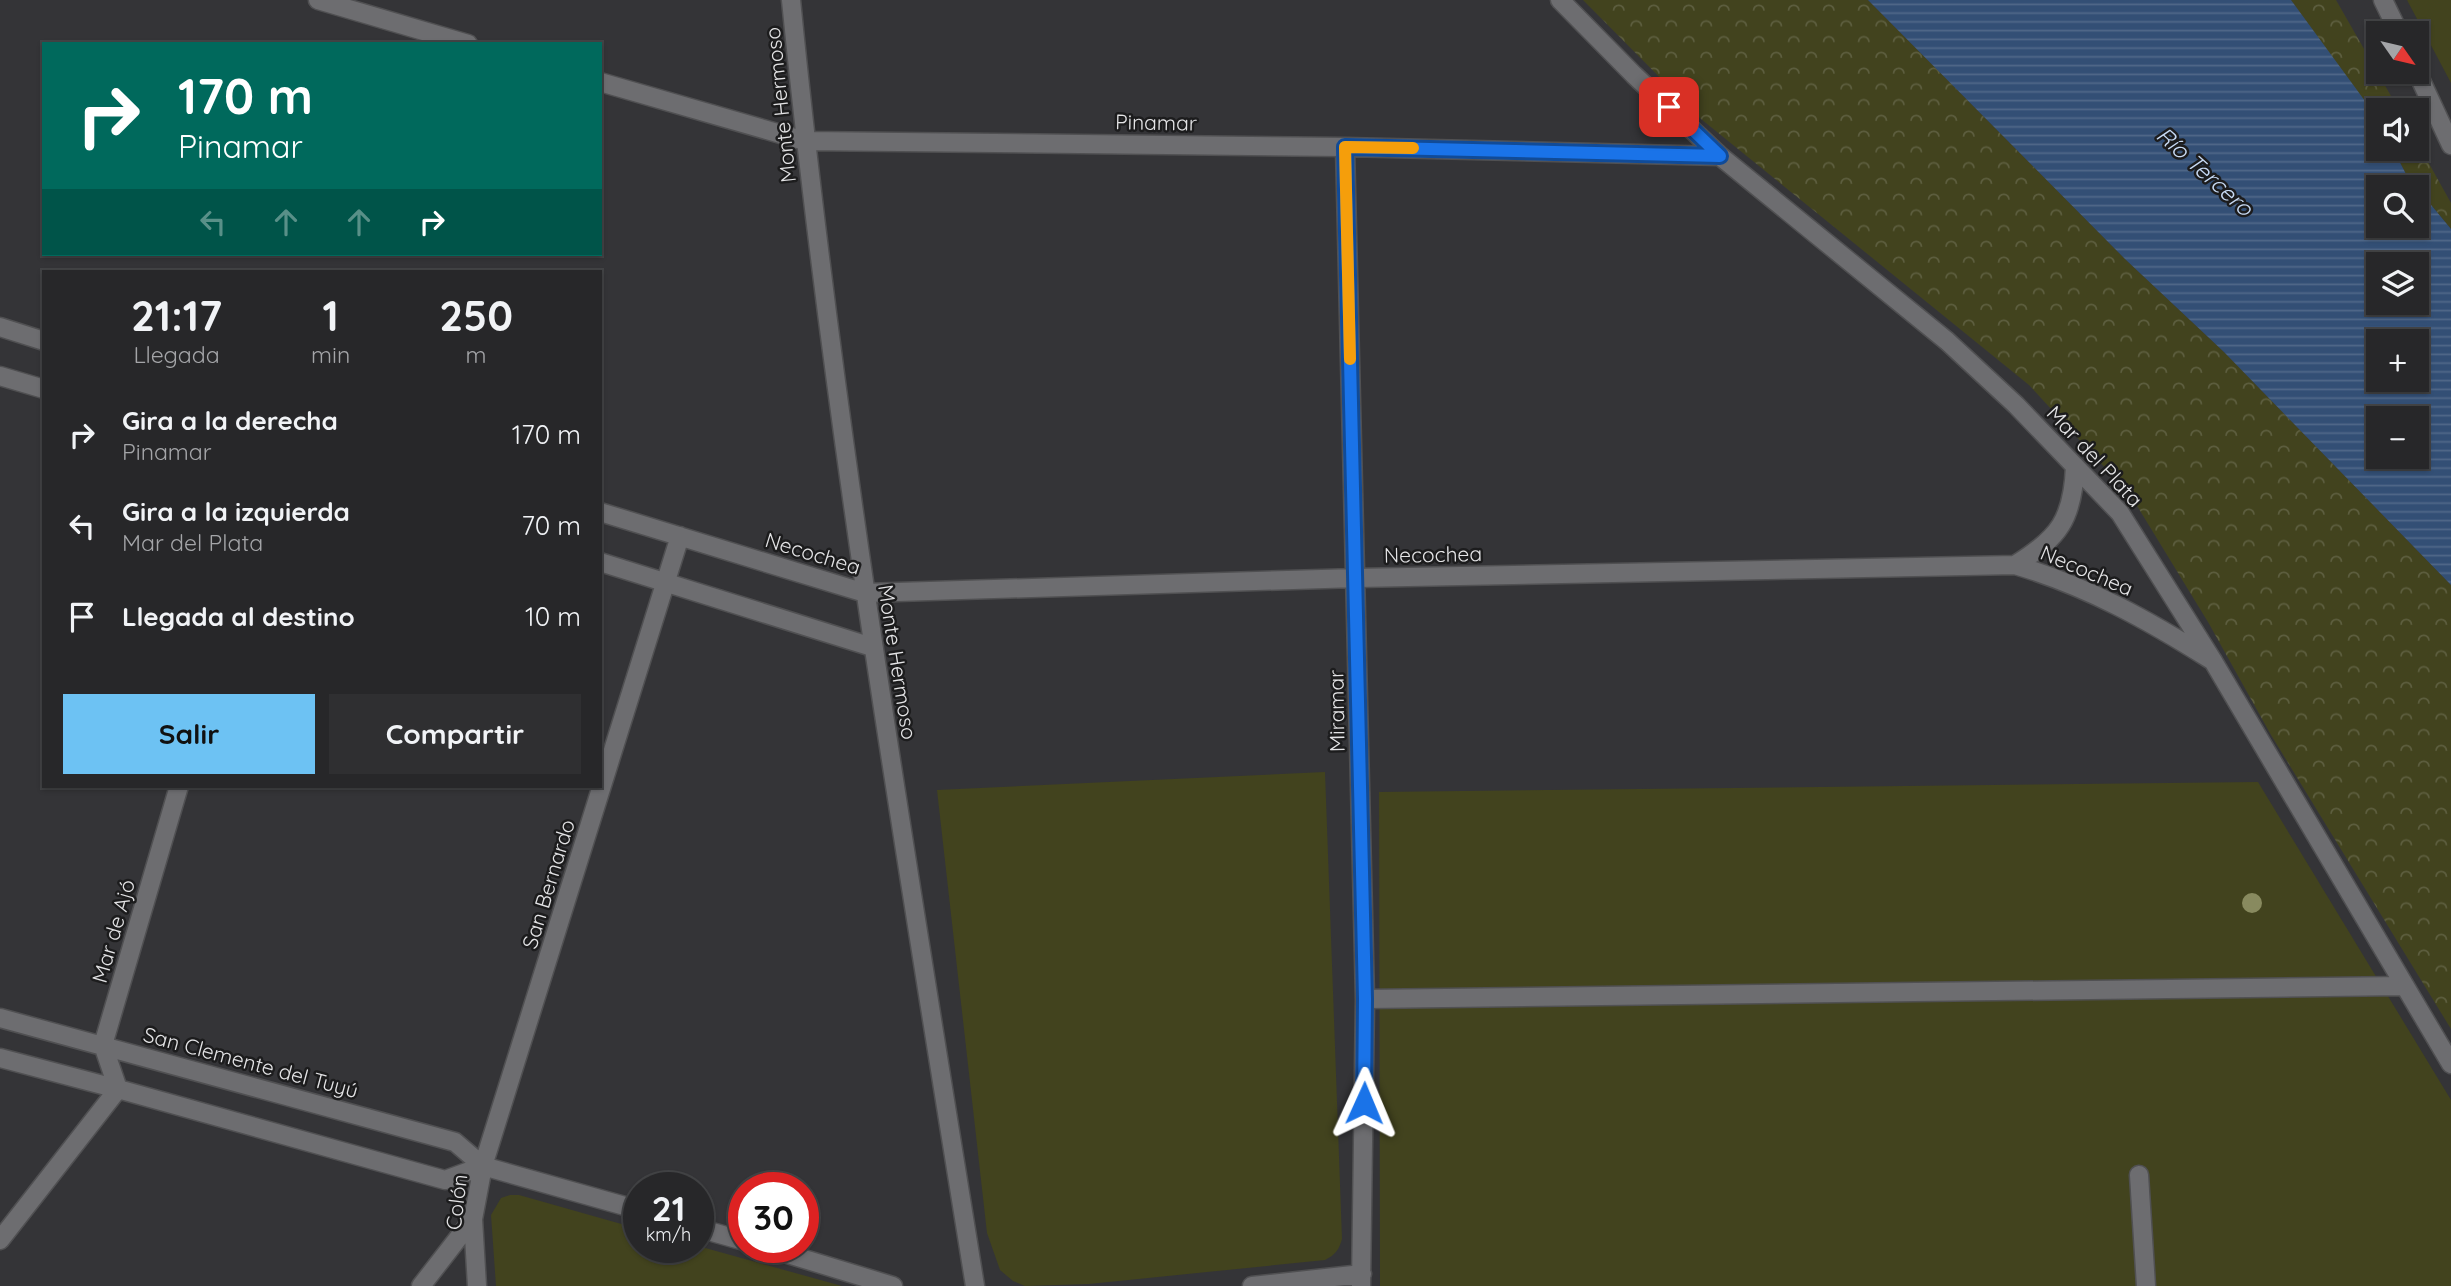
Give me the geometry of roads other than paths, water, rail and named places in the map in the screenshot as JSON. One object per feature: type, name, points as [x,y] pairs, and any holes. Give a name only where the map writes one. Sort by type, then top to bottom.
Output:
[{"type":"street","points":[[318,0],[461,42]]},
{"type":"street","name":"Monte Hermoso","points":[[791,0],[805,141],[872,647],[975,1286]]},
{"type":"street","name":"Mar del Plata","points":[[1560,0],[1720,156],[1947,341],[2016,405],[2120,513],[2213,661],[2451,1064]]},
{"type":"street","points":[[2383,0],[2393,21]]},
{"type":"street","name":"Pinamar","points":[[602,83],[805,141],[1345,147],[1720,156]]},
{"type":"street","points":[[2423,84],[2451,145]]},
{"type":"street","name":"Miramar","points":[[1345,147],[1365,999],[1362,1280]]},
{"type":"street","points":[[0,327],[42,340]]},
{"type":"street","points":[[0,376],[42,388]]},
{"type":"street","points":[[2015,565],[2040,550],[2057,534],[2067,516],[2073,496],[2075,466]]},
{"type":"street","name":"Necochea","points":[[602,513],[865,593],[1356,578],[2015,565],[2053,576],[2092,592],[2158,627],[2213,661]]},
{"type":"street","name":"San Bernardo","points":[[602,787],[680,536]]},
{"type":"street","points":[[602,563],[872,647]]},
{"type":"street","name":"Mar de Ajó","points":[[103,1045],[178,788]]},
{"type":"street","name":"San Bernardo","points":[[483,1166],[602,788]]},
{"type":"street","points":[[1365,999],[2403,986]]},
{"type":"street","name":"San Clemente del Tuyú","points":[[0,1018],[455,1142],[483,1166],[623,1205]]},
{"type":"street","points":[[103,1045],[118,1088]]},
{"type":"street","points":[[0,1058],[118,1088],[445,1180],[483,1166]]},
{"type":"street","points":[[0,1240],[118,1088]]},
{"type":"street","name":"Colón","points":[[477,1286],[473,1219],[483,1166]]},
{"type":"street","points":[[2139,1175],[2146,1286]]},
{"type":"street","points":[[421,1286],[473,1219]]},
{"type":"street","points":[[817,1263],[893,1286]]},
{"type":"street","points":[[1252,1286],[1362,1280]]},
{"type":"water","name":"Río Tercero","points":[[1868,0],[2291,0],[2366,102],[2366,161],[2399,161],[2406,175],[2366,175],[2366,238],[2429,238],[2429,202],[2451,229],[2451,585],[2224,352],[2125,259]]}]
